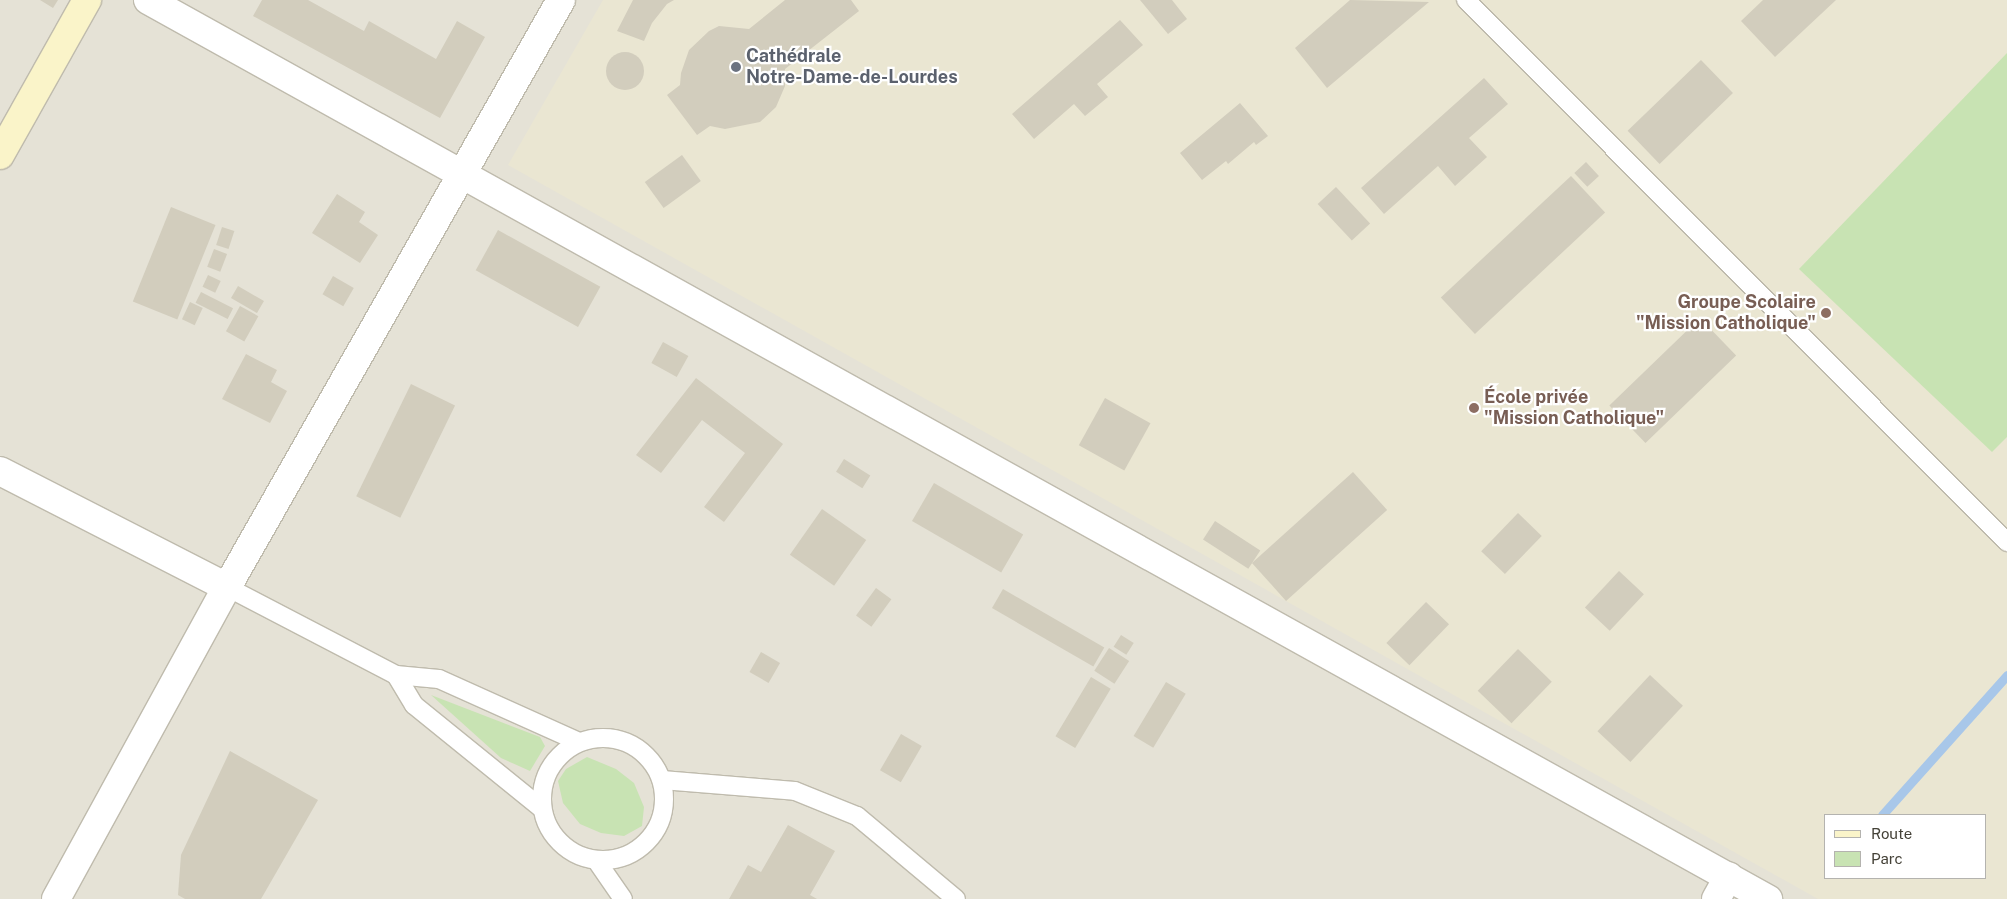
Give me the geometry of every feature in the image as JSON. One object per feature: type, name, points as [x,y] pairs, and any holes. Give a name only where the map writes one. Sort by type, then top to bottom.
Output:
[{"type":"street","points":[[0,155],[87,0]]},
{"type":"street","points":[[148,0],[463,174],[1722,888],[1768,899]]},
{"type":"street","points":[[56,899],[227,587],[561,0]]},
{"type":"street","points":[[0,472],[227,587]]},
{"type":"lane","points":[[1466,0],[2007,542]]},
{"type":"lane","points":[[227,587],[396,675],[439,679],[579,742]]},
{"type":"lane","points":[[396,675],[414,705],[540,807]]},
{"type":"lane","points":[[599,737],[626,742],[638,748],[653,762],[662,780],[665,800],[662,813],[651,837],[629,854],[617,859],[596,860],[577,855],[560,844],[548,827],[540,807],[542,788],[549,768],[562,753],[579,742],[599,737]]},
{"type":"lane","points":[[662,780],[795,791],[857,816],[956,899]]},
{"type":"lane","points":[[596,860],[623,899]]},
{"type":"shaded area","points":[[0,0],[2007,0],[2007,899],[0,899]]},
{"type":"shaded area","name":"École privée \"Mission Catholique\"","points":[[603,0],[2007,0],[2007,899],[1818,899],[508,165]]},
{"type":"green space","points":[[2007,53],[2007,437],[1992,452],[1799,269]]},
{"type":"green space","points":[[431,695],[540,737],[545,746],[530,771],[501,758]]},
{"type":"green space","points":[[587,757],[616,769],[634,783],[644,807],[642,826],[624,836],[601,833],[580,824],[563,803],[558,781],[566,769]]},
{"type":"building","points":[[40,0],[58,0],[53,8]]},
{"type":"building","points":[[262,0],[308,0],[364,31],[369,21],[436,59],[457,21],[485,37],[440,118],[253,16]]},
{"type":"building","points":[[633,0],[674,0],[667,4],[652,23],[644,41],[617,31]]},
{"type":"building","name":"Cathédrale Notre-Dame-de-Lourdes","points":[[785,0],[851,0],[859,11],[785,69],[785,86],[776,107],[760,122],[725,129],[710,126],[697,135],[667,95],[680,85],[681,73],[689,50],[709,31],[719,26],[749,29]]},
{"type":"building","points":[[1140,0],[1172,0],[1187,19],[1168,34]]},
{"type":"building","points":[[1350,0],[1429,2],[1327,88],[1295,48]]},
{"type":"building","points":[[1763,0],[1836,0],[1775,57],[1741,21]]},
{"type":"building","points":[[1120,20],[1143,45],[1097,84],[1108,97],[1085,116],[1074,104],[1034,139],[1012,114]]},
{"type":"building","points":[[625,52],[638,58],[644,71],[638,84],[625,90],[612,84],[606,71],[612,58]]},
{"type":"building","points":[[1701,60],[1733,93],[1660,164],[1628,131]]},
{"type":"building","points":[[1484,78],[1508,104],[1469,138],[1487,157],[1455,186],[1438,166],[1384,214],[1361,188]]},
{"type":"building","points":[[1240,103],[1268,136],[1256,145],[1254,142],[1228,164],[1226,161],[1202,180],[1180,153]]},
{"type":"building","points":[[682,155],[701,181],[664,208],[645,182]]},
{"type":"building","points":[[1586,162],[1599,176],[1587,187],[1574,173]]},
{"type":"building","points":[[1571,176],[1605,213],[1475,334],[1441,297]]},
{"type":"building","points":[[1336,187],[1370,224],[1352,241],[1318,204]]},
{"type":"building","points":[[337,194],[365,212],[359,222],[378,235],[360,263],[312,233]]},
{"type":"building","points":[[171,207],[216,225],[177,320],[133,302]]},
{"type":"building","points":[[222,227],[234,231],[228,249],[216,245]]},
{"type":"building","points":[[498,230],[600,287],[578,327],[476,270]]},
{"type":"building","points":[[214,249],[227,254],[220,272],[207,267]]},
{"type":"building","points":[[208,275],[221,281],[215,293],[203,287]]},
{"type":"building","points":[[333,276],[354,288],[343,306],[322,294]]},
{"type":"building","points":[[238,286],[264,301],[257,313],[231,298]]},
{"type":"building","points":[[201,292],[233,308],[228,319],[196,303]]},
{"type":"building","points":[[190,302],[203,308],[195,325],[182,319]]},
{"type":"building","points":[[240,306],[258,316],[244,342],[226,331]]},
{"type":"building","points":[[1700,318],[1736,355],[1645,443],[1609,406]]},
{"type":"building","points":[[663,342],[688,356],[677,377],[651,363]]},
{"type":"building","points":[[246,354],[277,370],[271,382],[287,391],[270,423],[222,399]]},
{"type":"building","points":[[696,378],[783,444],[724,522],[704,507],[745,453],[702,420],[661,473],[636,455]]},
{"type":"building","points":[[411,384],[455,405],[400,518],[356,496]]},
{"type":"building","points":[[1105,398],[1150,423],[1124,470],[1079,445]]},
{"type":"building","points":[[844,459],[870,475],[862,488],[836,472]]},
{"type":"building","points":[[1353,472],[1387,510],[1286,601],[1252,563]]},
{"type":"building","points":[[934,483],[1023,534],[1001,573],[912,521]]},
{"type":"building","points":[[822,509],[866,540],[834,586],[790,555]]},
{"type":"building","points":[[1518,513],[1542,536],[1505,574],[1481,551]]},
{"type":"building","points":[[1215,521],[1260,550],[1248,569],[1203,539]]},
{"type":"building","points":[[1619,571],[1644,594],[1610,631],[1585,608]]},
{"type":"building","points":[[876,588],[891,599],[871,627],[856,616]]},
{"type":"building","points":[[1003,589],[1104,647],[1093,667],[992,608]]},
{"type":"building","points":[[1426,602],[1449,624],[1409,665],[1386,643]]},
{"type":"building","points":[[1121,635],[1134,643],[1126,655],[1114,647]]},
{"type":"building","points":[[1109,648],[1129,661],[1114,684],[1094,671]]},
{"type":"building","points":[[1518,649],[1552,682],[1512,723],[1478,691]]},
{"type":"building","points":[[761,652],[780,663],[769,683],[750,672]]},
{"type":"building","points":[[1650,675],[1683,706],[1630,762],[1597,731]]},
{"type":"building","points":[[1091,677],[1111,689],[1075,748],[1055,736]]},
{"type":"building","points":[[1166,682],[1186,694],[1153,748],[1134,736]]},
{"type":"building","points":[[901,734],[922,746],[901,782],[880,770]]},
{"type":"building","points":[[230,751],[318,800],[261,899],[185,899],[178,895],[181,855]]},
{"type":"building","points":[[788,825],[835,851],[810,895],[817,899],[729,899],[748,865],[761,872]]},
{"type":"waterway","points":[[1883,814],[2007,675]]},
{"type":"place","name":"Cathédrale Notre-Dame-de-Lourdes","points":[[736,67]]},
{"type":"place","name":"Groupe Scolaire \"Mission Catholique\"","points":[[1826,313]]},
{"type":"place","name":"École privée \"Mission Catholique\"","points":[[1474,408]]}]
